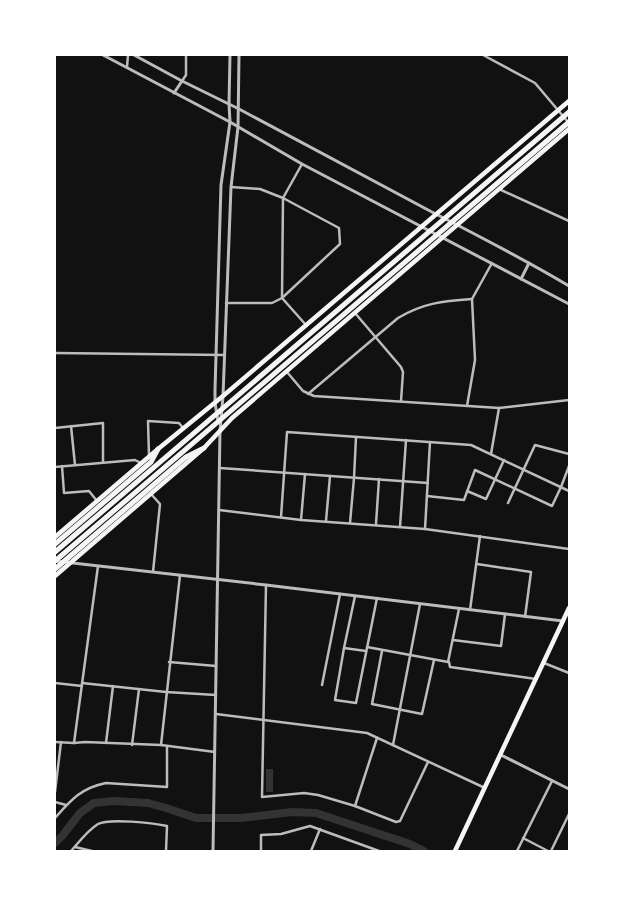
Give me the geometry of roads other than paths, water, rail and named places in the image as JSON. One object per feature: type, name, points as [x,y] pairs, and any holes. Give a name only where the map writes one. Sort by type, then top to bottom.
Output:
[{"type":"highway","points":[[55,537],[569,102]]},
{"type":"highway","points":[[55,552],[569,112]]},
{"type":"highway","points":[[55,561],[569,122]]},
{"type":"highway","points":[[55,576],[204,448],[232,418],[569,130]]},
{"type":"highway","points":[[55,569],[186,457],[204,448]]},
{"type":"highway","points":[[55,544],[151,462],[158,449]]},
{"type":"highway","points":[[457,850],[569,608]]},
{"type":"street","points":[[103,55],[230,122],[302,164],[569,304]]},
{"type":"street","points":[[127,68],[128,55]]},
{"type":"street","points":[[134,55],[529,262],[569,286]]},
{"type":"street","points":[[174,93],[186,75],[186,55]]},
{"type":"street","points":[[220,431],[215,403],[216,355],[221,185],[230,122],[230,55]]},
{"type":"street","points":[[213,851],[220,431],[223,396],[231,187],[239,109],[239,55]]},
{"type":"street","points":[[483,55],[534,83],[569,122]]},
{"type":"street","points":[[302,164],[284,198],[282,298],[306,325]]},
{"type":"street","points":[[226,303],[272,303],[282,298],[340,244],[339,228],[284,198],[260,188],[231,187]]},
{"type":"street","points":[[499,189],[569,221]]},
{"type":"street","points":[[521,279],[529,262]]},
{"type":"street","points":[[467,406],[475,360],[472,299],[492,263]]},
{"type":"street","points":[[308,394],[398,318],[420,306],[438,302],[472,299]]},
{"type":"street","points":[[355,313],[401,367],[403,372],[401,401]]},
{"type":"street","points":[[55,353],[224,355]]},
{"type":"street","points":[[287,371],[303,391],[308,394],[499,408],[569,400]]},
{"type":"street","points":[[491,454],[499,408]]},
{"type":"street","points":[[149,457],[148,421],[179,423],[183,428]]},
{"type":"street","points":[[55,428],[103,423],[103,462]]},
{"type":"street","points":[[71,426],[75,465]]},
{"type":"street","points":[[281,517],[287,432],[471,444],[569,491]]},
{"type":"street","points":[[350,523],[356,436]]},
{"type":"street","points":[[400,526],[406,440]]},
{"type":"street","points":[[425,529],[430,442]]},
{"type":"street","points":[[508,503],[535,445],[569,454]]},
{"type":"street","points":[[55,467],[135,460],[141,464]]},
{"type":"street","points":[[467,491],[486,499],[504,460]]},
{"type":"street","points":[[62,466],[64,494],[89,491],[97,501]]},
{"type":"street","points":[[427,496],[464,500],[476,470],[552,506],[569,466]]},
{"type":"street","points":[[220,468],[428,483]]},
{"type":"street","points":[[301,520],[305,474]]},
{"type":"street","points":[[326,521],[330,476]]},
{"type":"street","points":[[376,524],[379,479]]},
{"type":"street","points":[[151,494],[160,504],[153,572]]},
{"type":"street","points":[[219,510],[301,520],[400,526],[569,549]]},
{"type":"street","points":[[470,610],[480,536]]},
{"type":"street","points":[[55,561],[218,579],[563,621]]},
{"type":"street","points":[[477,564],[531,572],[525,617]]},
{"type":"street","points":[[74,743],[98,566]]},
{"type":"street","points":[[161,745],[169,662],[180,575]]},
{"type":"street","points":[[266,585],[262,797],[304,793],[318,795],[355,806],[396,822],[400,821],[428,762]]},
{"type":"street","points":[[322,685],[340,594]]},
{"type":"street","points":[[355,596],[335,700],[356,703],[377,598]]},
{"type":"street","points":[[393,745],[420,604]]},
{"type":"street","points":[[459,609],[449,662],[450,667],[536,679]]},
{"type":"street","points":[[453,640],[501,646],[505,614]]},
{"type":"street","points":[[367,647],[382,651],[449,662]]},
{"type":"street","points":[[344,648],[366,651]]},
{"type":"street","points":[[382,651],[372,704],[422,714],[434,660]]},
{"type":"street","points":[[169,662],[216,666]]},
{"type":"street","points":[[544,663],[569,673]]},
{"type":"street","points":[[55,683],[113,686],[166,692],[216,695]]},
{"type":"street","points":[[106,743],[113,686]]},
{"type":"street","points":[[132,745],[139,689]]},
{"type":"street","points":[[216,714],[367,733],[485,788]]},
{"type":"street","points":[[355,806],[377,738]]},
{"type":"street","points":[[55,742],[161,745],[215,752]]},
{"type":"street","points":[[55,792],[61,742]]},
{"type":"street","points":[[55,818],[76,795],[87,788],[106,783],[167,787],[167,746]]},
{"type":"street","points":[[501,756],[569,789]]},
{"type":"street","points":[[517,851],[552,781]]},
{"type":"street","points":[[55,802],[66,805]]},
{"type":"street","points":[[523,838],[550,851],[569,814]]},
{"type":"street","points":[[71,851],[91,829],[103,822],[151,822],[167,826],[166,851]]},
{"type":"street","points":[[261,851],[261,835],[281,834],[310,826],[379,851]]},
{"type":"street","points":[[311,851],[320,829]]},
{"type":"street","points":[[75,847],[92,851]]},
{"type":"waterway","points":[[55,843],[80,813],[94,803],[113,801],[148,803],[196,818],[241,818],[292,812],[316,813],[410,844],[424,851]]}]
